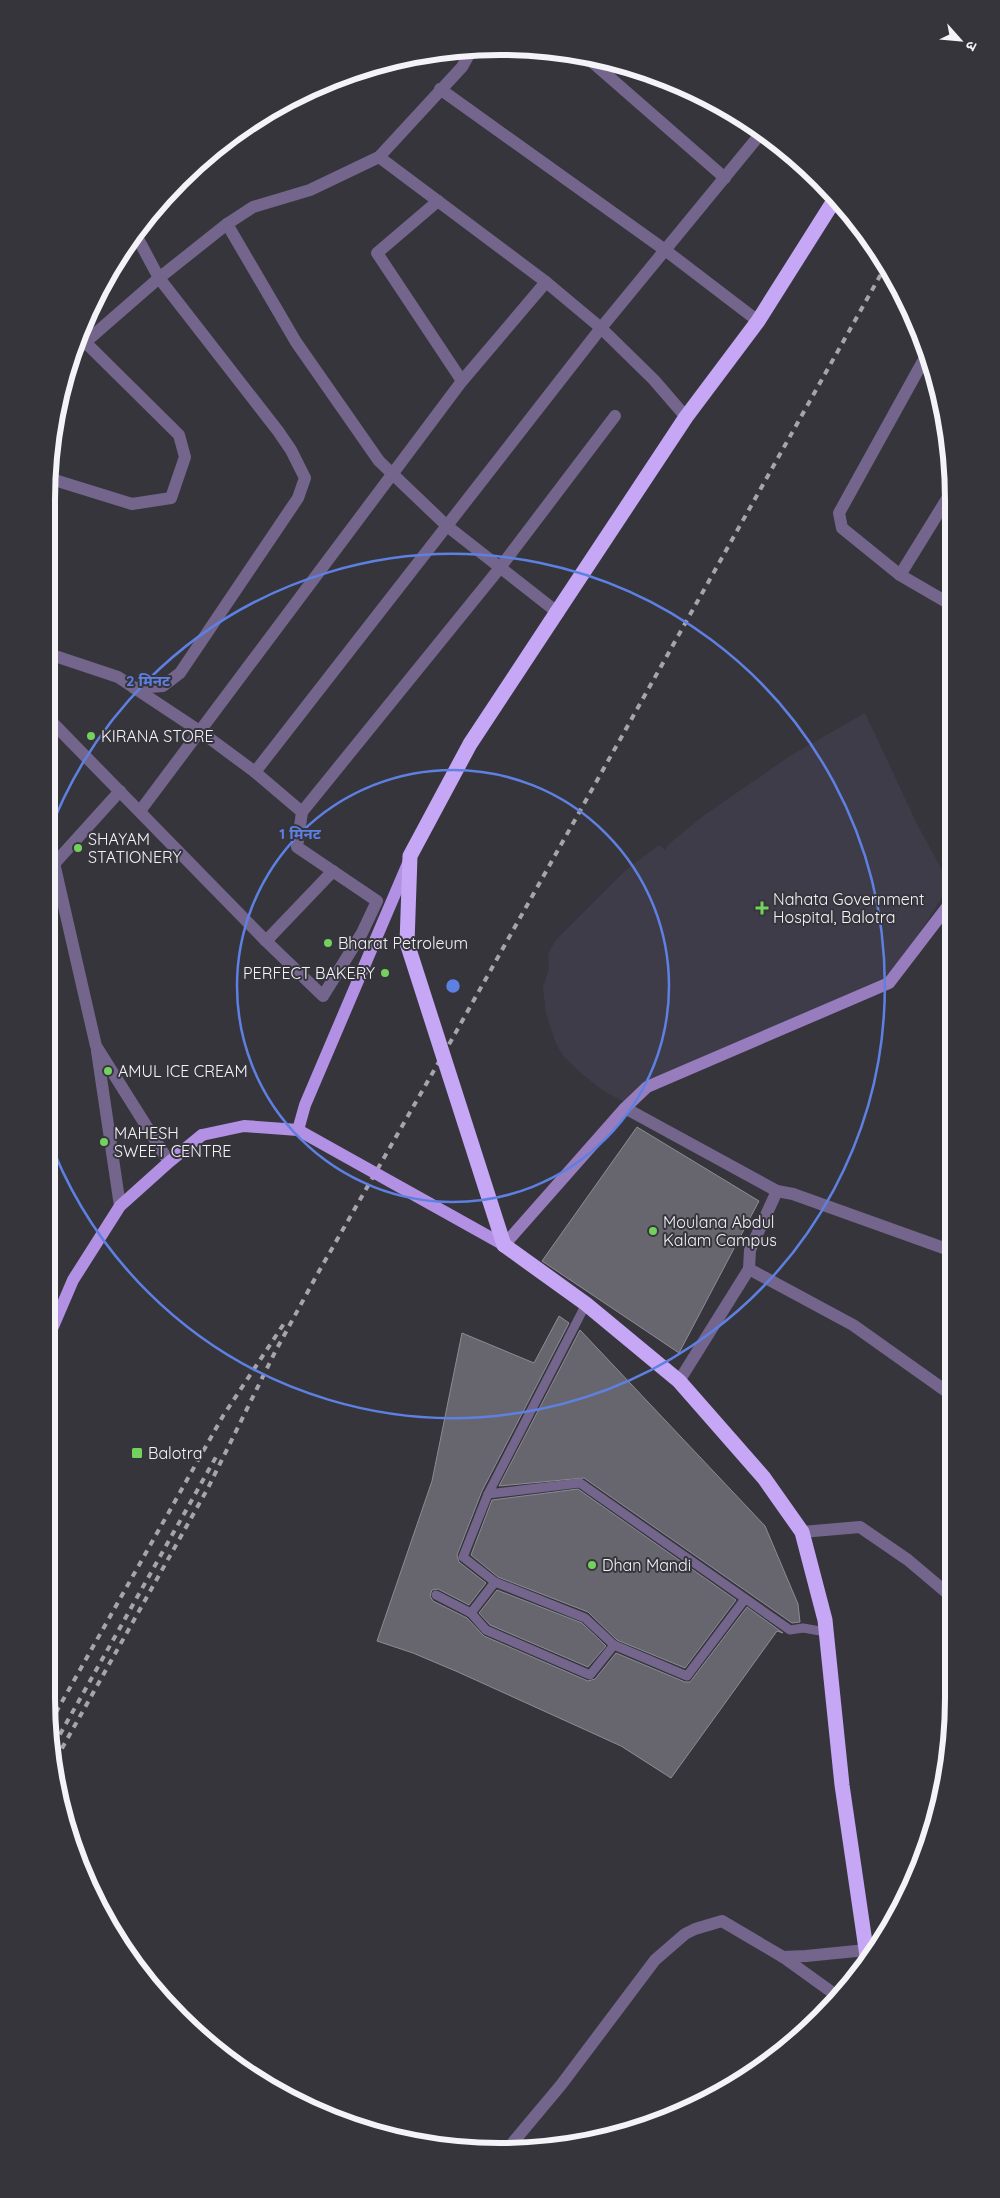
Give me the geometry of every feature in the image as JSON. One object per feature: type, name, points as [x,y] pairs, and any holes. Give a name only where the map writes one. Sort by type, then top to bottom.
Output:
[{"type":"highway","points":[[832,204],[758,321],[686,416],[470,744],[410,856],[407,943],[504,1245],[586,1304],[679,1381],[764,1478],[802,1532],[826,1632],[842,1786],[866,1951]]},
{"type":"main road","points":[[298,1130],[305,1105],[410,856]]},
{"type":"main road","points":[[55,1323],[74,1280],[120,1206],[202,1135],[244,1126],[298,1130],[504,1245]]},
{"type":"street","points":[[87,335],[227,224],[253,207],[310,190],[379,157],[462,67],[468,56]]},
{"type":"street","points":[[596,66],[725,178]]},
{"type":"street","points":[[440,89],[665,250],[758,321]]},
{"type":"street","points":[[255,772],[601,328],[758,137]]},
{"type":"street","points":[[379,157],[546,282],[601,328],[654,380],[686,416]]},
{"type":"street","points":[[438,201],[377,253],[462,381]]},
{"type":"street","points":[[227,224],[296,342],[379,461],[447,526],[499,569],[557,612]]},
{"type":"street","points":[[134,688],[163,686],[180,673],[298,498],[305,478],[291,450],[278,431],[159,278],[139,240]]},
{"type":"street","points":[[140,811],[462,381],[546,282]]},
{"type":"street","points":[[56,480],[132,504],[171,498],[185,457],[178,435],[85,342]]},
{"type":"street","points":[[923,362],[839,513],[842,528],[900,575],[945,601]]},
{"type":"street","points":[[55,725],[266,941],[323,996],[362,933],[377,901],[297,847],[302,812],[499,569],[615,416]]},
{"type":"street","points":[[900,575],[945,502]]},
{"type":"street","points":[[55,656],[118,678],[134,688],[255,772],[302,812]]},
{"type":"street","points":[[55,863],[120,791]]},
{"type":"street","points":[[55,868],[96,1046],[120,1206]]},
{"type":"street","points":[[266,941],[333,871]]},
{"type":"street","points":[[504,1245],[625,1108],[647,1087],[890,983],[945,910]]},
{"type":"street","points":[[96,1046],[169,1162]]},
{"type":"street","points":[[625,1108],[777,1191],[794,1194],[945,1248]]},
{"type":"street","points":[[679,1381],[749,1269],[750,1250],[777,1191]]},
{"type":"street","points":[[749,1269],[853,1325],[945,1390]]},
{"type":"street","points":[[802,1532],[860,1527],[908,1560],[945,1591]]},
{"type":"street","points":[[513,2143],[566,2078],[655,1960],[685,1934],[695,1929],[722,1921],[783,1957],[833,1993]]},
{"type":"street","points":[[783,1957],[864,1953]]},
{"type":"lane","points":[[586,1304],[488,1494],[463,1557],[495,1582],[585,1618],[614,1645],[687,1676],[745,1599]]},
{"type":"lane","points":[[488,1494],[580,1483],[790,1630],[802,1628],[826,1632]]},
{"type":"lane","points":[[471,1613],[495,1582]]},
{"type":"lane","points":[[436,1595],[471,1613],[486,1630],[590,1675],[614,1645]]},
{"type":"shaded area","name":"Nahata Government Hospital, Balotra","points":[[865,713],[916,822],[945,876],[945,893],[906,954],[886,981],[625,1102],[605,1092],[564,1057],[556,1044],[546,1013],[543,987],[549,969],[548,954],[555,941],[626,870],[659,845],[665,850],[669,844],[703,816],[790,756]]},
{"type":"building","name":"Moulana Abdul Kalam Campus","points":[[637,1127],[759,1201],[679,1353],[542,1261]]},
{"type":"building","points":[[559,1316],[569,1323],[482,1491],[457,1555],[459,1562],[486,1583],[469,1605],[438,1589],[432,1590],[430,1596],[433,1601],[467,1618],[484,1636],[588,1681],[595,1679],[616,1653],[685,1682],[690,1682],[747,1607],[783,1633],[777,1631],[671,1778],[621,1746],[458,1672],[413,1653],[377,1641],[432,1481],[462,1333],[534,1363]]},
{"type":"building","points":[[580,1330],[765,1526],[798,1604],[800,1622],[792,1623],[584,1478],[499,1486]]},
{"type":"building","points":[[578,1489],[736,1600],[685,1668],[617,1640],[588,1612],[498,1577],[471,1555],[492,1500]]},
{"type":"building","points":[[497,1590],[582,1623],[606,1646],[588,1667],[490,1625],[479,1613]]},
{"type":"railway","points":[[59,1754],[208,1488],[275,1352],[318,1273],[456,1032],[882,273]]},
{"type":"railway","points":[[56,1713],[223,1416],[285,1322]]},
{"type":"railway","points":[[57,1739],[216,1457]]},
{"type":"place","name":"KIRANA STORE","points":[[91,736]]},
{"type":"place","name":"SHAYAM STATIONERY","points":[[78,848]]},
{"type":"place","name":"Nahata Government Hospital, Balotra","points":[[762,908]]},
{"type":"place","name":"Bharat Petroleum","points":[[328,943]]},
{"type":"place","name":"PERFECT BAKERY","points":[[385,973]]},
{"type":"place","name":"AMUL ICE CREAM","points":[[108,1071]]},
{"type":"place","name":"MAHESH SWEET CENTRE","points":[[104,1142]]},
{"type":"place","name":"Moulana Abdul Kalam Campus","points":[[653,1231]]},
{"type":"place","name":"Balotra","points":[[137,1453]]},
{"type":"place","name":"Dhan Mandi","points":[[592,1565]]}]
